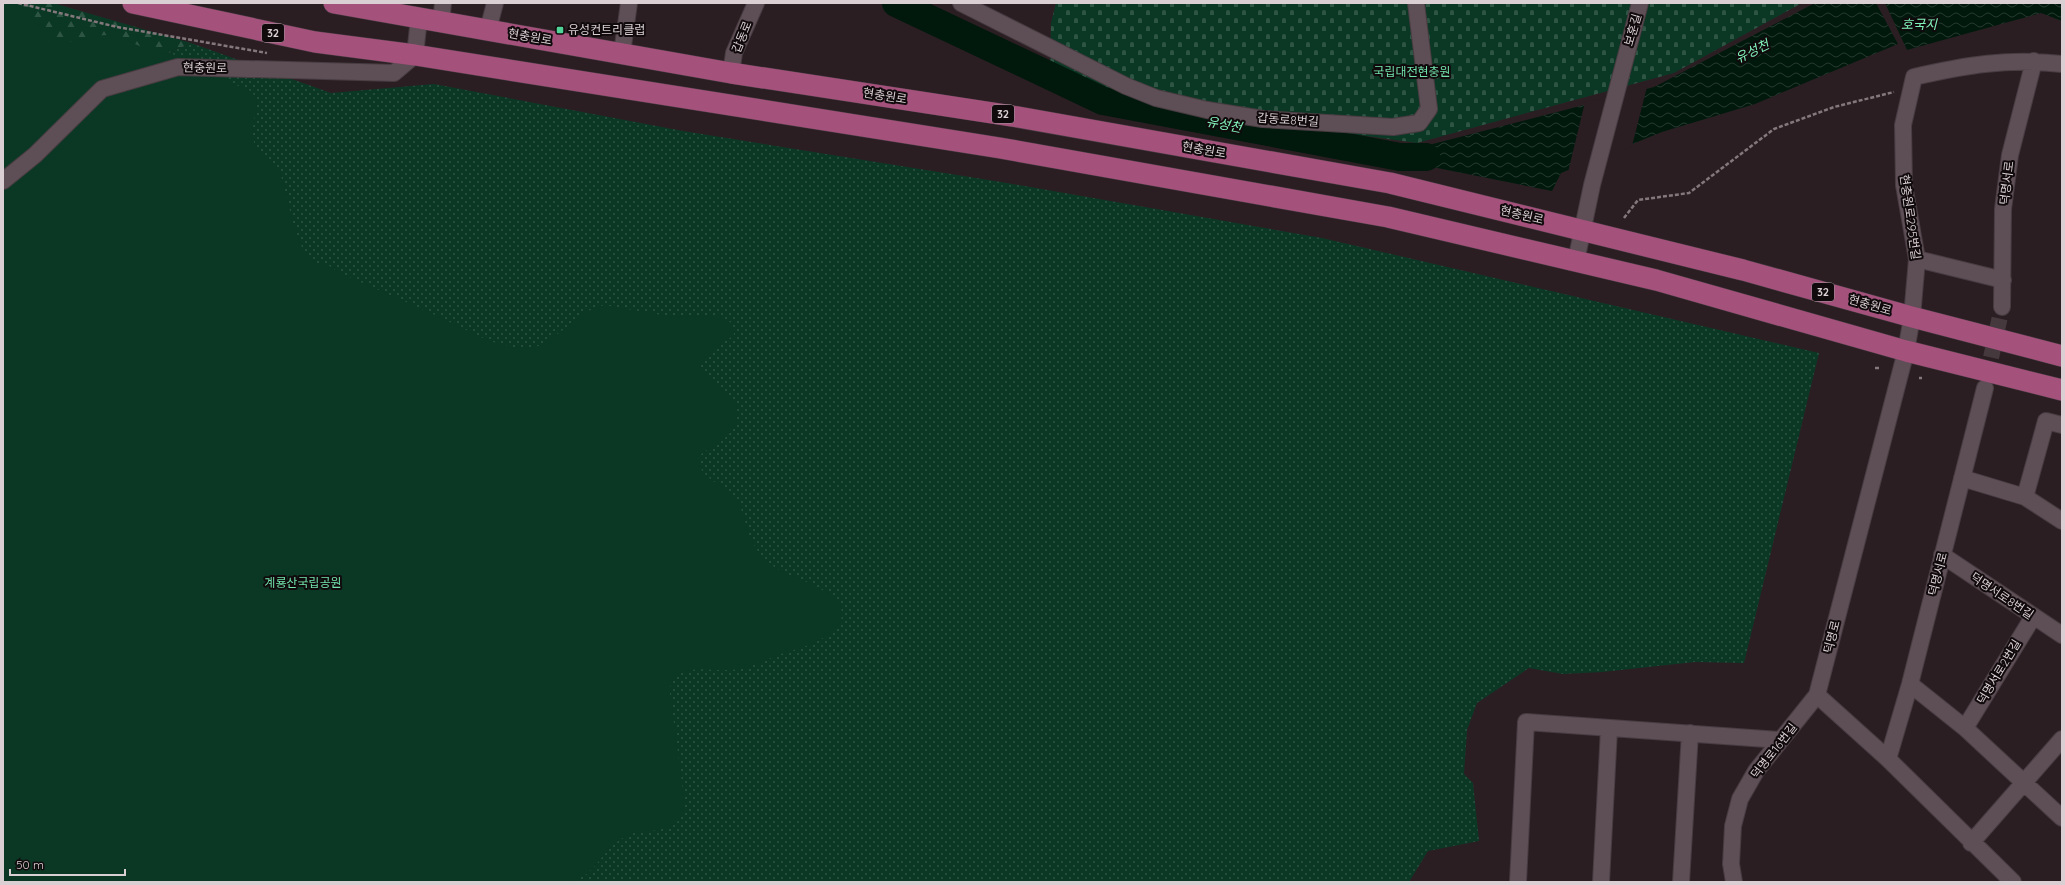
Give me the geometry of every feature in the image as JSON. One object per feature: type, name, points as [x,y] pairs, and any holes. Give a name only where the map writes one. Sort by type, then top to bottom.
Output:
[{"type":"main road","name":"32","points":[[133,3],[315,42],[415,55],[1000,148],[1373,214],[1656,280],[1906,351],[2062,390]]},
{"type":"main road","name":"현충원로","points":[[334,3],[358,5],[419,18],[442,12],[488,30],[731,73],[1012,116],[1390,183],[1584,229],[1743,270],[1912,317],[2062,356]]},
{"type":"street","points":[[488,30],[495,3]]},
{"type":"street","points":[[622,53],[630,3]]},
{"type":"street","name":"갑동로","points":[[731,73],[734,53],[756,3]]},
{"type":"street","name":"갑동로8번길","points":[[965,5],[1126,86],[1156,98],[1207,110],[1263,119],[1393,127],[1419,123],[1429,109],[1416,3]]},
{"type":"street","name":"보훈길","points":[[1576,261],[1584,229],[1592,185],[1640,3]]},
{"type":"street","points":[[415,55],[419,18]]},
{"type":"street","name":"현충원로","points":[[3,181],[35,155],[102,89],[178,67],[394,73],[415,55]]},
{"type":"street","points":[[1910,88],[1914,77],[1969,65],[2006,61],[2034,61],[2062,64]]},
{"type":"street","name":"덕명서로","points":[[2002,307],[2003,209],[2010,155],[2034,61]]},
{"type":"street","name":"현충원로295번길","points":[[1910,88],[1903,125],[1904,185],[1917,259],[1912,317]]},
{"type":"street","points":[[1917,259],[2003,280]]},
{"type":"street","name":"덕명로","points":[[1818,695],[1906,351],[1912,317]]},
{"type":"street","name":"덕명서로","points":[[1888,759],[1910,684],[1985,388]]},
{"type":"street","points":[[2025,497],[2046,421],[2062,425]]},
{"type":"street","points":[[1962,478],[2025,497],[2062,521]]},
{"type":"street","name":"덕명서로8번길","points":[[1942,555],[2062,635]]},
{"type":"street","name":"덕명서로2번길","points":[[1965,728],[2033,617]]},
{"type":"street","points":[[1910,684],[1965,728],[2062,818]]},
{"type":"street","points":[[1818,695],[1888,759],[2013,882]]},
{"type":"street","name":"덕명로16번길","points":[[1734,882],[1731,864],[1733,834],[1740,799],[1756,771],[1818,695]]},
{"type":"street","points":[[1518,882],[1526,722],[1781,740]]},
{"type":"street","points":[[1601,882],[1609,729]]},
{"type":"street","points":[[1681,882],[1690,734]]},
{"type":"street","points":[[1972,843],[2062,739]]},
{"type":"path","points":[[18,3],[117,27],[273,54]]},
{"type":"path","points":[[1624,218],[1638,200],[1689,192],[1774,129],[1834,107],[1910,88]]},
{"type":"path","points":[[1875,368],[1880,368]]},
{"type":"green space","points":[[3,3],[53,3],[191,43],[3,127]]},
{"type":"green space","name":"계룡산국립공원","points":[[8,3],[20,7],[31,17],[48,41],[62,43],[95,36],[111,35],[161,53],[198,58],[216,65],[226,71],[228,84],[243,87],[252,92],[256,99],[253,124],[254,142],[278,169],[294,227],[300,243],[307,255],[316,263],[328,265],[338,272],[433,314],[489,341],[513,347],[529,348],[543,345],[588,311],[604,305],[667,316],[718,317],[732,323],[734,335],[709,353],[705,357],[700,367],[710,380],[731,397],[737,411],[736,422],[729,434],[699,456],[699,464],[706,475],[736,499],[741,508],[748,532],[758,552],[774,567],[818,588],[836,600],[841,607],[842,615],[839,623],[833,630],[818,641],[798,649],[744,668],[731,670],[692,670],[678,675],[672,681],[670,694],[684,798],[683,810],[678,821],[667,828],[639,832],[626,836],[614,844],[587,874],[570,882],[3,882],[3,5]]},
{"type":"green space","name":"국립대전현충원","points":[[1056,3],[1802,3],[1674,73],[1417,143],[1176,110],[1050,72],[1051,23]]},
{"type":"green space","points":[[191,43],[331,93],[434,84],[683,131],[1001,182],[1322,238],[1819,353],[1744,663],[1695,662],[1602,672],[1563,674],[1529,668],[1477,703],[1467,730],[1464,774],[1473,783],[1479,841],[1428,851],[1409,882],[3,882],[3,127]]},
{"type":"water","points":[[1815,3],[1876,3],[1898,44],[1755,104],[1662,132],[1561,173],[1552,191],[1387,158],[1391,146],[1417,148],[1654,87]]},
{"type":"water","name":"호국지","points":[[1885,3],[2062,3],[2062,21],[2041,13],[1907,50]]},
{"type":"pier","points":[[1647,87],[1632,146],[1568,172],[1585,102]]},
{"type":"waterway","name":"유성천","points":[[896,3],[1103,101],[1400,157],[1426,157]]},
{"type":"tunnel","points":[[1986,381],[2002,307]]},
{"type":"place","name":"유성컨트리클럽","points":[[560,30]]}]
